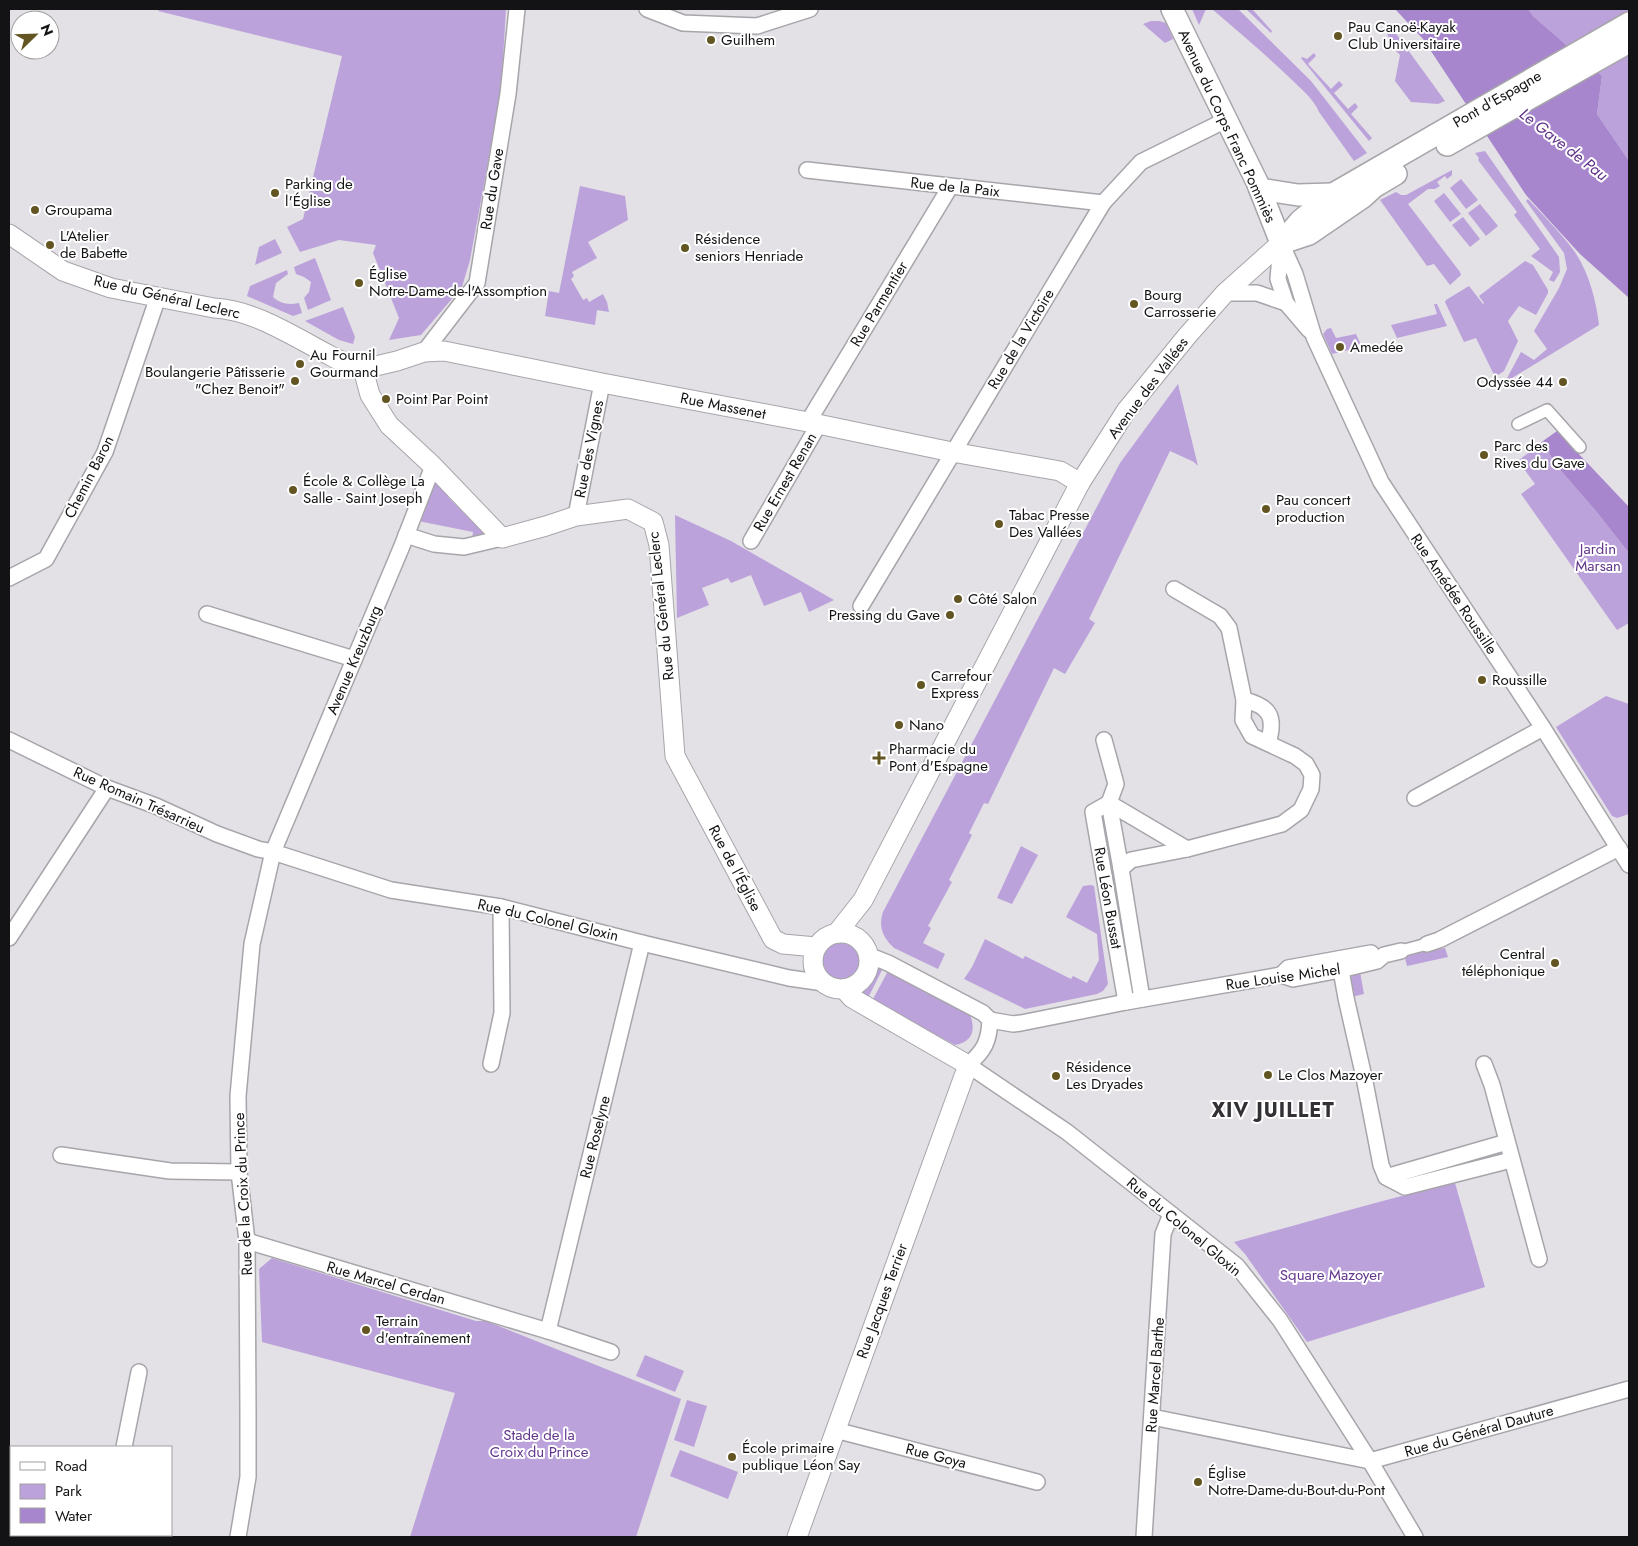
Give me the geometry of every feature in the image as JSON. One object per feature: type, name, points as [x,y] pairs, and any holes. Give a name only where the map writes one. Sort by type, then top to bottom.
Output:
[{"type":"main road","name":"Avenue du Corps Franc Pommiès","points":[[1172,9],[1260,189],[1281,243]]},
{"type":"main road","name":"Pont d'Espagne","points":[[1370,181],[1629,24]]},
{"type":"main road","name":"Pont d'Espagne","points":[[1370,181],[1629,42]]},
{"type":"main road","name":"Avenue des Vallées","points":[[1281,243],[1300,221],[1333,194],[1370,181]]},
{"type":"main road","name":"Avenue des Vallées","points":[[1281,243],[1309,234],[1363,197],[1370,181]]},
{"type":"main road","points":[[1260,189],[1298,195],[1333,194]]},
{"type":"street","name":"Rue du Gave","points":[[424,352],[476,283],[508,94],[517,9]]},
{"type":"street","points":[[647,9],[683,23],[757,26],[810,9]]},
{"type":"street","name":"Rue de la Victoire","points":[[861,606],[1103,203],[1141,162],[1226,120]]},
{"type":"street","name":"Rue de la Paix","points":[[807,170],[1103,203]]},
{"type":"street","name":"Rue Parmentier","points":[[813,423],[950,187]]},
{"type":"street","name":"Rue du Général Leclerc","points":[[11,236],[63,271],[111,288],[214,308],[228,308],[275,326],[333,358],[363,370]]},
{"type":"street","name":"Avenue des Vallées","points":[[836,933],[863,900],[1080,483],[1126,411],[1187,336],[1225,294],[1281,243]]},
{"type":"street","name":"Rue Amédée Roussille","points":[[1281,243],[1278,279],[1286,303],[1314,338]]},
{"type":"street","name":"Rue Amédée Roussille","points":[[1281,243],[1295,274],[1314,338],[1380,482],[1543,728],[1629,865]]},
{"type":"street","points":[[1225,294],[1257,293],[1286,303]]},
{"type":"street","name":"Chemin Baron","points":[[9,578],[46,559],[105,452],[158,297]]},
{"type":"street","name":"Rue Massenet","points":[[363,370],[424,352],[444,351],[602,384],[1060,471],[1080,483]]},
{"type":"street","points":[[363,370],[370,395],[389,425],[502,538]]},
{"type":"street","name":"Rue des Vignes","points":[[576,516],[602,384]]},
{"type":"street","points":[[1518,424],[1547,410],[1580,447]]},
{"type":"street","name":"Rue Ernest Renan","points":[[751,541],[813,423]]},
{"type":"street","name":"Avenue Kreuzburg","points":[[273,852],[406,535],[432,466]]},
{"type":"street","name":"Rue du Général Leclerc","points":[[502,538],[576,516],[628,510],[653,522],[659,545],[675,756]]},
{"type":"street","points":[[406,535],[434,544],[464,547],[502,538]]},
{"type":"street","name":"Rue Léon Bussat","points":[[1142,999],[1121,869],[1131,860],[1187,849],[1282,824],[1301,810],[1311,789],[1312,775],[1306,764],[1295,756],[1252,736],[1245,726],[1243,720],[1244,700],[1229,628],[1220,616],[1174,589]]},
{"type":"street","points":[[207,614],[354,659]]},
{"type":"street","points":[[1244,700],[1258,704],[1266,709],[1272,719],[1272,730],[1268,743]]},
{"type":"street","points":[[1415,798],[1543,728]]},
{"type":"street","name":"Rue Romain Trésarrieu","points":[[9,740],[107,788],[156,806],[217,834],[258,849],[273,852]]},
{"type":"street","points":[[1104,740],[1116,784],[1109,803],[1121,869]]},
{"type":"street","name":"Rue de l'Église","points":[[675,756],[773,940],[783,944],[816,947]]},
{"type":"street","points":[[9,938],[107,788]]},
{"type":"street","points":[[1109,803],[1187,849]]},
{"type":"street","name":"Rue Léon Bussat","points":[[1109,803],[1093,812],[1126,1002]]},
{"type":"street","points":[[1402,951],[1439,940],[1619,848]]},
{"type":"street","name":"Rue du Colonel Gloxin","points":[[273,852],[391,890],[501,907],[789,978],[824,983]]},
{"type":"street","name":"Rue de la Croix du Prince","points":[[238,1537],[248,1477],[247,1241],[240,1172],[238,1096],[252,944],[273,852]]},
{"type":"street","name":"Avenue des Vallées","points":[[857,938],[863,900]]},
{"type":"street","points":[[491,1064],[502,1013],[501,907]]},
{"type":"street","points":[[836,933],[847,934],[857,938],[864,946],[868,955],[866,973],[860,981],[844,989],[833,988],[824,983],[817,976],[813,967],[813,956],[816,947],[825,938],[836,933]]},
{"type":"street","name":"Rue Roselyne","points":[[548,1331],[642,943]]},
{"type":"street","name":"Rue Louise Michel","points":[[990,1027],[1282,975],[1288,968],[1340,964],[1375,952],[1384,955],[1402,951]]},
{"type":"street","points":[[868,955],[888,963],[983,1013],[990,1027],[981,1053],[968,1065]]},
{"type":"street","points":[[1340,964],[1381,1165],[1386,1177],[1405,1187],[1511,1160]]},
{"type":"street","name":"Rue du Colonel Gloxin","points":[[844,989],[852,998],[968,1065],[1067,1132],[1237,1266],[1280,1320],[1370,1461],[1415,1537]]},
{"type":"street","points":[[1484,1064],[1492,1085],[1539,1259]]},
{"type":"street","name":"Rue Jacques Terrier","points":[[797,1537],[968,1065]]},
{"type":"street","points":[[1386,1177],[1507,1142]]},
{"type":"street","points":[[61,1155],[170,1172],[240,1172]]},
{"type":"street","name":"Rue Marcel Barthe","points":[[1144,1537],[1163,1234],[1171,1214]]},
{"type":"street","name":"Rue Marcel Cerdan","points":[[247,1241],[548,1331],[611,1352]]},
{"type":"street","points":[[124,1446],[139,1372]]},
{"type":"street","name":"Rue du Général Dauture","points":[[1152,1417],[1370,1461],[1629,1389]]},
{"type":"street","name":"Rue Goya","points":[[835,1430],[1037,1482]]},
{"type":"green space","points":[[160,9],[506,9],[501,92],[470,260],[462,287],[421,335],[389,340],[399,318],[373,253],[376,245],[339,240],[300,252],[287,227],[303,219],[342,56],[158,11]]},
{"type":"green space","points":[[1192,9],[1206,9],[1199,25]]},
{"type":"green space","points":[[1212,9],[1238,9],[1311,81],[1367,153],[1354,161],[1306,94],[1282,70]]},
{"type":"green space","points":[[1246,9],[1252,9],[1272,31],[1271,33]]},
{"type":"green space","points":[[1528,9],[1629,9],[1629,161],[1597,114],[1602,76],[1533,16]]},
{"type":"green space","points":[[1151,21],[1166,23],[1173,39],[1165,43],[1143,24]]},
{"type":"green space","points":[[1392,28],[1445,101],[1438,104],[1411,102],[1395,81],[1400,55],[1391,46],[1387,33]]},
{"type":"green space","points":[[1314,53],[1316,56],[1308,64],[1331,89],[1339,81],[1343,85],[1334,93],[1348,109],[1355,103],[1358,107],[1351,114],[1372,138],[1369,141],[1301,58],[1307,59]]},
{"type":"green space","points":[[1485,151],[1559,257],[1560,272],[1554,282],[1549,280],[1553,272],[1531,256],[1540,249],[1514,215],[1517,212],[1478,160],[1479,158],[1475,153]]},
{"type":"green space","points":[[1452,170],[1452,175],[1447,179],[1445,176],[1437,182],[1440,186],[1435,189],[1428,189],[1408,204],[1460,272],[1461,275],[1450,285],[1434,264],[1427,266],[1380,200],[1396,192],[1406,195]]},
{"type":"green space","points":[[1461,179],[1478,200],[1466,209],[1450,188]]},
{"type":"green space","points":[[580,186],[625,196],[628,220],[588,242],[597,258],[572,272],[574,276],[571,279],[583,300],[587,298],[589,302],[603,294],[607,302],[609,312],[597,310],[595,325],[545,316],[549,291],[559,293]]},
{"type":"green space","points":[[1444,193],[1461,214],[1450,222],[1434,201]]},
{"type":"green space","points":[[1528,199],[1562,235],[1578,256],[1590,285],[1599,325],[1507,381],[1521,352],[1534,360],[1547,349],[1534,331],[1559,288],[1567,269],[1564,253],[1526,201]]},
{"type":"green space","points":[[1480,204],[1498,226],[1486,236],[1468,213]]},
{"type":"green space","points":[[1463,217],[1480,239],[1470,247],[1452,225]]},
{"type":"green space","points":[[275,239],[282,253],[255,265],[259,247]]},
{"type":"green space","points":[[315,258],[331,300],[308,310],[304,298],[309,292],[311,282],[296,274],[294,267]]},
{"type":"green space","points":[[1525,261],[1533,265],[1548,293],[1536,315],[1519,306],[1508,321],[1518,341],[1504,371],[1495,377],[1476,338],[1464,342],[1445,302],[1469,286],[1483,304],[1479,296]]},
{"type":"green space","points":[[287,270],[288,274],[276,283],[273,297],[285,303],[299,303],[302,313],[293,316],[247,296],[250,286]]},
{"type":"green space","points":[[1434,304],[1437,304],[1447,326],[1397,338],[1391,325],[1437,314]]},
{"type":"green space","points":[[343,307],[355,337],[353,344],[339,340],[305,321]]},
{"type":"green space","points":[[1331,328],[1336,338],[1356,334],[1362,347],[1332,354],[1323,334],[1327,329]]},
{"type":"green space","points":[[1178,384],[1198,466],[1194,462],[1170,451],[1089,619],[1095,623],[1065,674],[1054,668],[988,804],[984,803],[969,833],[972,835],[949,880],[952,882],[928,926],[931,928],[923,943],[945,954],[938,969],[894,948],[890,944],[882,932],[883,912],[1120,463]]},
{"type":"green space","name":"Jardin Marsan","points":[[1543,441],[1555,464],[1629,553],[1629,623],[1617,630],[1521,494],[1535,484],[1518,461]]},
{"type":"green space","points":[[436,480],[449,489],[448,497],[486,535],[472,539],[473,532],[418,521]]},
{"type":"green space","points":[[675,515],[731,541],[834,600],[809,612],[801,592],[764,606],[751,575],[731,583],[728,578],[702,588],[709,605],[677,618]]},
{"type":"green space","points":[[1606,696],[1629,704],[1629,814],[1617,818],[1612,816],[1556,727]]},
{"type":"green space","points":[[1021,846],[1038,855],[1012,904],[997,898]]},
{"type":"green space","points":[[1083,886],[1094,886],[1108,984],[1103,991],[1097,994],[1025,1009],[964,979],[972,967],[985,939],[1023,959],[1025,956],[1071,979],[1073,976],[1087,983],[1099,960],[1097,934],[1066,917]]},
{"type":"green space","points":[[841,943],[848,944],[854,949],[859,955],[859,969],[854,975],[848,980],[841,981],[834,980],[828,975],[823,969],[822,962],[823,955],[828,949],[834,944]]},
{"type":"green space","points":[[1429,947],[1435,950],[1445,948],[1448,957],[1407,966],[1404,954]]},
{"type":"green space","points":[[879,965],[884,966],[867,1000],[857,991],[867,985],[875,967]]},
{"type":"green space","points":[[888,971],[969,1012],[973,1029],[970,1037],[966,1041],[955,1045],[872,1001]]},
{"type":"green space","points":[[1360,972],[1364,994],[1351,997],[1349,982],[1351,977]]},
{"type":"green space","name":"Square Mazoyer","points":[[1455,1183],[1485,1287],[1307,1342],[1245,1254],[1234,1242],[1372,1204]]},
{"type":"green space","name":"Stade de la Croix du Prince","points":[[272,1258],[476,1321],[486,1321],[681,1399],[636,1537],[410,1537],[455,1393],[262,1342],[259,1269]]},
{"type":"green space","points":[[645,1355],[684,1371],[675,1392],[636,1376]]},
{"type":"green space","points":[[687,1400],[707,1406],[694,1447],[674,1440]]},
{"type":"green space","points":[[680,1450],[738,1472],[728,1499],[670,1476]]},
{"type":"water","name":"Le Gave de Pau","points":[[1395,9],[1528,9],[1533,16],[1602,76],[1597,114],[1629,161],[1629,298],[1580,254],[1526,195],[1423,39]]},
{"type":"water","points":[[1557,431],[1629,507],[1629,553],[1555,464],[1543,441]]},
{"type":"place","name":"Pau Canoë-Kayak Club Universitaire","points":[[1338,36]]},
{"type":"place","name":"Guilhem","points":[[711,40]]},
{"type":"place","name":"Parking de l'Église","points":[[275,193]]},
{"type":"place","name":"Groupama","points":[[35,210]]},
{"type":"place","name":"L'Atelier de Babette","points":[[50,245]]},
{"type":"place","name":"Résidence seniors Henriade","points":[[685,248]]},
{"type":"place","name":"Église Notre-Dame-de-l'Assomption","points":[[359,283]]},
{"type":"place","name":"Bourg Carrosserie","points":[[1134,304]]},
{"type":"place","name":"Amedée","points":[[1340,347]]},
{"type":"place","name":"Au Fournil Gourmand","points":[[300,364]]},
{"type":"place","name":"Boulangerie Pâtisserie \"Chez Benoit\"","points":[[295,381]]},
{"type":"place","name":"Odyssée 44","points":[[1563,382]]},
{"type":"place","name":"Point Par Point","points":[[386,399]]},
{"type":"place","name":"Parc des Rives du Gave","points":[[1484,455]]},
{"type":"place","name":"École & Collège La Salle - Saint Joseph","points":[[293,490]]},
{"type":"place","name":"Pau concert production","points":[[1266,509]]},
{"type":"place","name":"Tabac Presse Des Vallées","points":[[999,524]]},
{"type":"place","name":"Côté Salon","points":[[958,599]]},
{"type":"place","name":"Pressing du Gave","points":[[950,615]]},
{"type":"place","name":"Roussille","points":[[1482,680]]},
{"type":"place","name":"Carrefour Express","points":[[921,685]]},
{"type":"place","name":"Nano","points":[[899,725]]},
{"type":"place","name":"Pharmacie du Pont d'Espagne","points":[[879,758]]},
{"type":"place","name":"Central téléphonique","points":[[1555,963]]},
{"type":"place","name":"Le Clos Mazoyer","points":[[1268,1075]]},
{"type":"place","name":"Résidence Les Dryades","points":[[1056,1076]]},
{"type":"place","name":"Terrain d'entraînement","points":[[366,1330]]},
{"type":"place","name":"École primaire publique Léon Say","points":[[732,1457]]},
{"type":"place","name":"Église Notre-Dame-du-Bout-du-Pont","points":[[1198,1482]]},
{"type":"district","name":"XIV JUILLET","points":[[1273,1110]]}]
